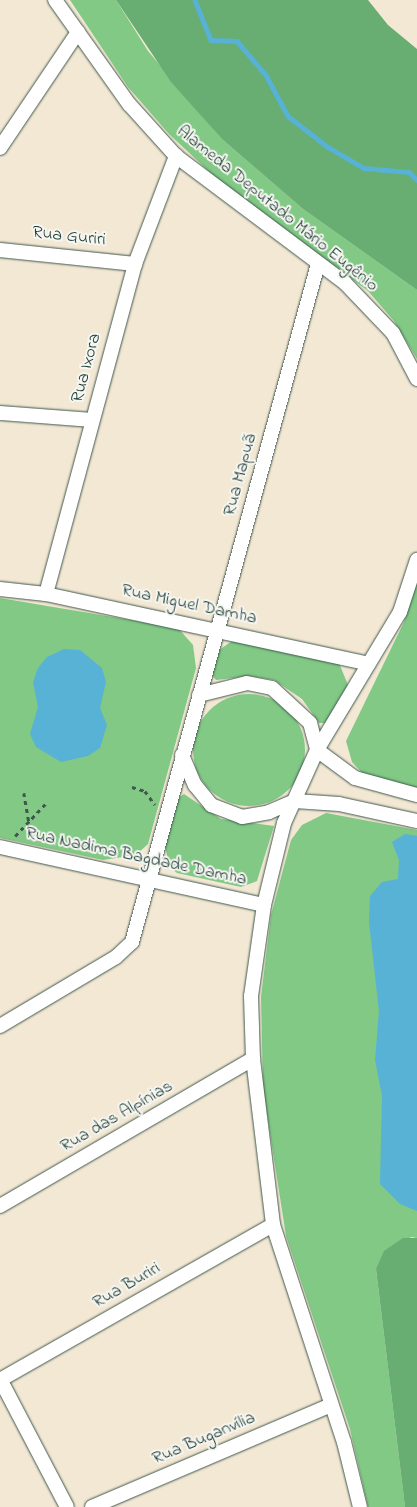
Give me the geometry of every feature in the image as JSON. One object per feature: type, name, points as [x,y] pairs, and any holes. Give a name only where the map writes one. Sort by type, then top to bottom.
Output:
[{"type":"street","name":"Alameda Deputado Mário Eugênio","points":[[55,0],[129,104],[176,156],[345,284],[393,333],[417,379]]},
{"type":"street","points":[[0,148],[78,32]]},
{"type":"street","name":"Rua Ixora","points":[[46,594],[135,264],[176,156]]},
{"type":"street","name":"Rua Guriri","points":[[0,250],[135,264]]},
{"type":"street","name":"Rua Mapuã","points":[[199,695],[318,264]]},
{"type":"street","points":[[0,413],[92,420]]},
{"type":"street","points":[[360,1507],[331,1404],[273,1225],[253,1059],[251,996],[264,905],[292,806],[317,750],[400,612],[417,560]]},
{"type":"street","name":"Rua Miguel Damha","points":[[0,589],[46,594],[369,664]]},
{"type":"street","points":[[0,1026],[116,957],[132,942],[147,877],[199,695],[247,683],[272,688],[310,723],[317,750],[355,778],[417,795]]},
{"type":"street","points":[[182,755],[195,785],[211,805],[242,817],[292,806],[340,804],[417,821]]},
{"type":"street","name":"Rua Nadima Bagdade Damha","points":[[0,847],[147,877],[264,905]]},
{"type":"street","name":"Rua das Alpínias","points":[[0,1206],[253,1059]]},
{"type":"street","name":"Rua Buriri","points":[[0,1379],[273,1225]]},
{"type":"street","points":[[0,1379],[67,1507]]},
{"type":"street","name":"Rua Buganvília","points":[[92,1507],[331,1404]]},
{"type":"path","points":[[132,787],[145,792],[157,812],[166,814]]},
{"type":"path","points":[[24,793],[26,822],[35,845],[34,854]]},
{"type":"path","points":[[26,822],[47,802]]},
{"type":"green space","points":[[70,0],[116,0],[148,51],[223,140],[303,209],[417,290],[417,359],[394,321],[368,291],[216,178],[169,134],[128,87]]},
{"type":"green space","points":[[116,0],[368,0],[388,25],[417,49],[417,290],[303,209],[223,140],[171,82]]},
{"type":"green space","points":[[417,581],[417,789],[365,776],[352,762],[346,741],[404,622]]},
{"type":"green space","points":[[0,598],[178,628],[193,645],[196,668],[148,844],[136,855],[103,860],[0,838]]},
{"type":"green space","points":[[232,641],[339,663],[348,685],[327,723],[319,723],[302,699],[274,680],[250,676],[216,680],[212,675],[219,650]]},
{"type":"green space","points":[[249,694],[271,698],[289,710],[301,728],[305,750],[301,772],[289,790],[271,802],[249,806],[227,802],[209,790],[197,772],[193,750],[197,728],[209,710],[227,698]]},
{"type":"green space","points":[[184,794],[221,819],[274,826],[257,881],[241,887],[177,873],[170,867],[165,847],[178,798]]},
{"type":"green space","points":[[326,813],[417,830],[417,1238],[411,1237],[376,1269],[405,1507],[368,1507],[350,1429],[286,1236],[263,1088],[261,997],[271,915],[291,840],[302,825]]},
{"type":"green space","points":[[403,1238],[417,1238],[417,1507],[405,1507],[376,1269],[384,1251]]},
{"type":"water","points":[[64,649],[80,650],[102,668],[106,682],[100,708],[107,725],[100,748],[88,756],[61,762],[36,747],[30,734],[38,707],[33,682],[38,668],[47,657]]},
{"type":"water","points":[[405,834],[417,836],[417,1211],[400,1204],[380,1184],[382,1096],[375,1060],[379,1011],[369,922],[370,896],[382,882],[398,879],[399,860],[392,842]]},
{"type":"waterway","points":[[195,0],[211,40],[237,41],[266,75],[288,116],[328,147],[364,168],[409,172],[417,180]]}]
